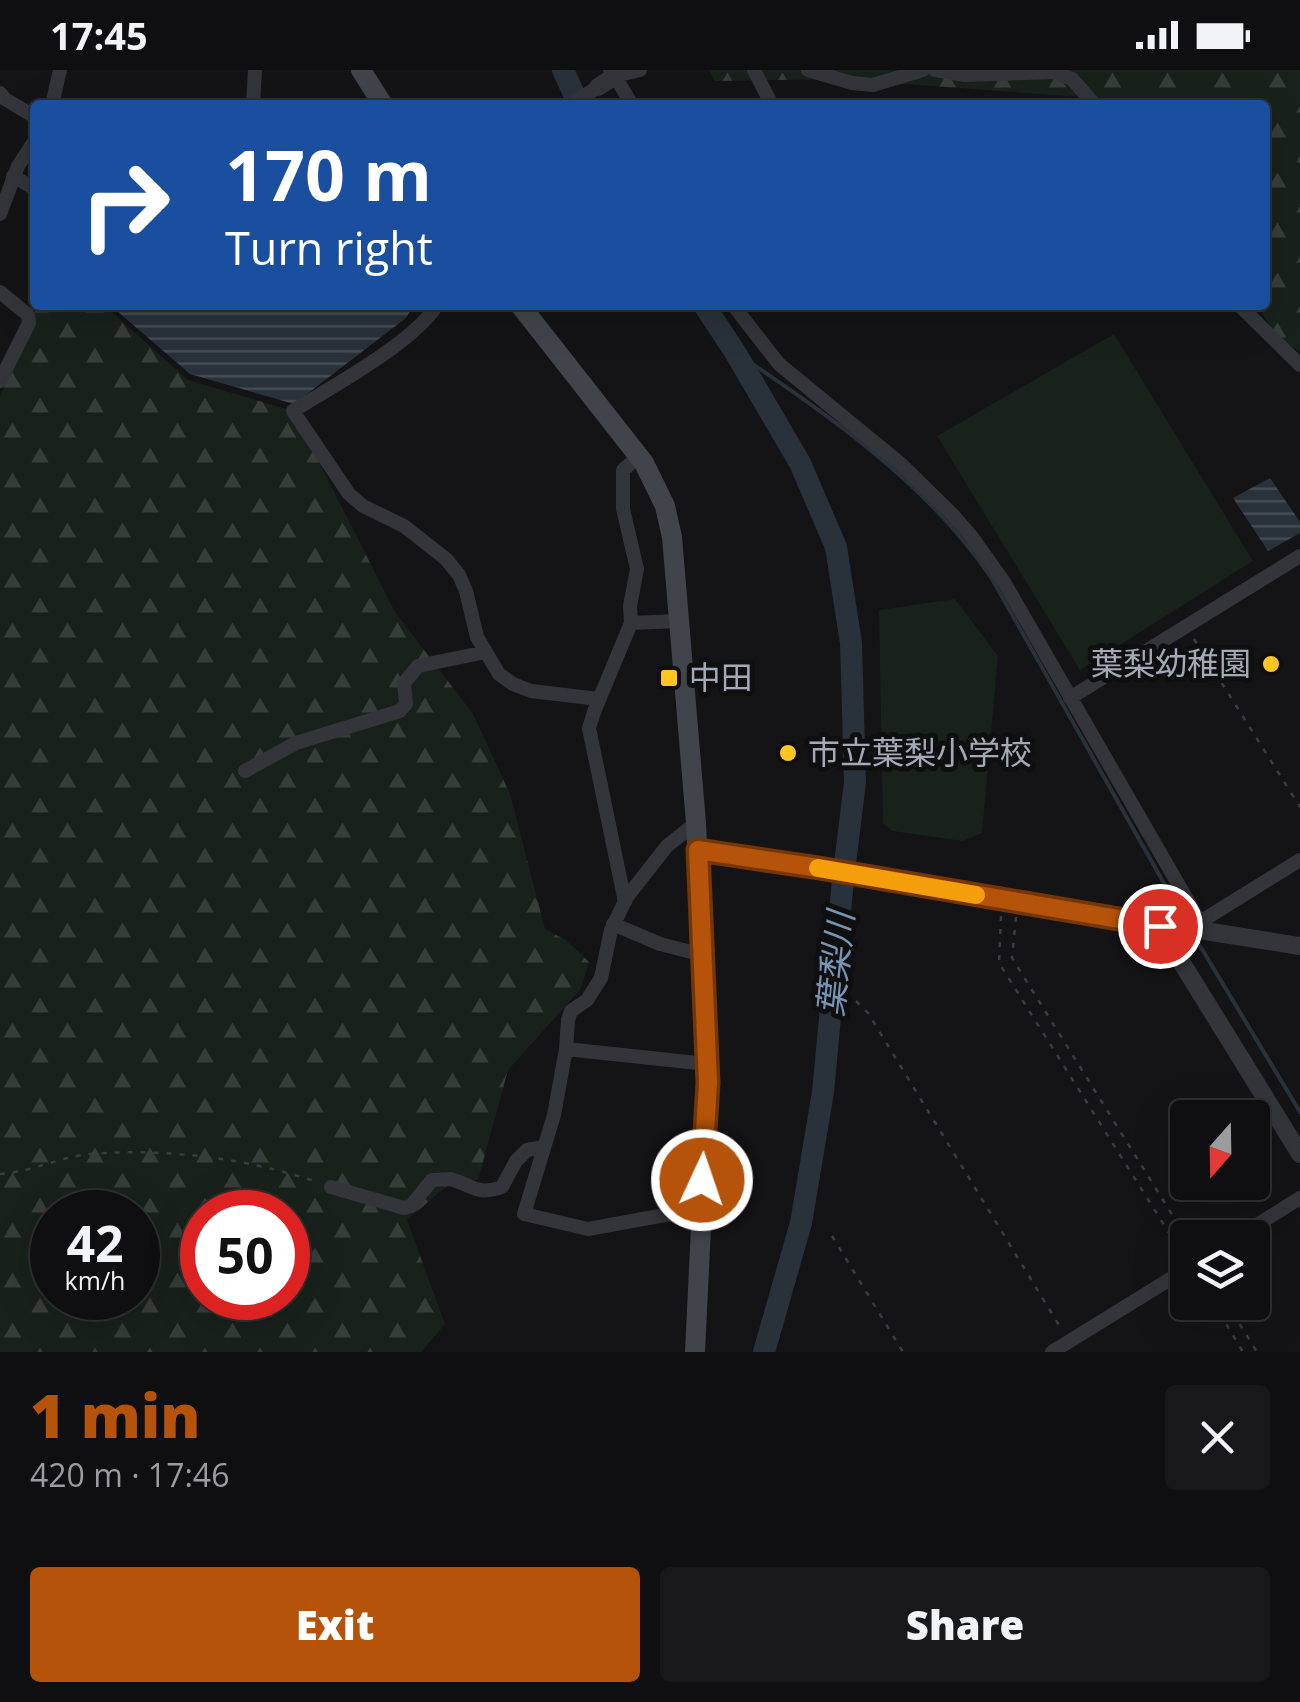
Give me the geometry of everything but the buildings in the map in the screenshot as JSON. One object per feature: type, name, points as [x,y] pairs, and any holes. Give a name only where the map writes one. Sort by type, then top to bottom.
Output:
[{"type":"main road","points":[[361,70],[380,100]]},
{"type":"main road","points":[[524,310],[638,456],[665,506],[672,537],[698,850],[707,1064],[694,1352]]},
{"type":"street","points":[[53,100],[60,70]]},
{"type":"street","points":[[253,100],[255,70]]},
{"type":"street","points":[[577,100],[614,73],[640,70]]},
{"type":"street","points":[[754,70],[769,100]]},
{"type":"street","points":[[808,70],[873,85],[923,70]]},
{"type":"street","points":[[935,70],[966,75],[1055,72],[1072,80],[1094,100]]},
{"type":"street","points":[[614,73],[629,100]]},
{"type":"street","points":[[0,93],[4,100],[30,115]]},
{"type":"street","points":[[0,214],[13,176],[30,148]]},
{"type":"street","points":[[13,176],[30,186]]},
{"type":"street","points":[[0,292],[28,315],[29,324],[0,381]]},
{"type":"street","points":[[433,310],[391,348],[293,411],[349,494],[363,506],[404,526],[446,559],[459,575],[477,637],[499,674],[531,691],[599,699]]},
{"type":"street","points":[[736,310],[779,364],[902,465],[972,537],[1004,582],[1199,926]]},
{"type":"street","points":[[1244,310],[1300,365]]},
{"type":"street","points":[[625,902],[590,728],[632,624],[630,606],[637,569],[623,509],[622,485],[623,470],[638,456]]},
{"type":"street","points":[[1070,698],[1300,556]]},
{"type":"street","points":[[632,624],[679,621]]},
{"type":"street","points":[[245,771],[296,744],[400,711],[406,704],[404,683],[418,666],[486,652]]},
{"type":"street","points":[[696,822],[668,846],[625,902],[613,924],[601,978],[586,1000],[572,1010],[554,1114],[524,1214],[588,1229],[700,1213]]},
{"type":"street","points":[[698,850],[1160,926],[1199,926],[1300,946]]},
{"type":"street","points":[[1199,926],[1300,860]]},
{"type":"street","points":[[613,924],[660,944],[702,955]]},
{"type":"street","points":[[1160,926],[1300,1154]]},
{"type":"street","points":[[566,1050],[707,1064]]},
{"type":"street","points":[[331,1187],[404,1208],[411,1206],[432,1180],[449,1179],[488,1192],[502,1187],[527,1150],[544,1147]]},
{"type":"street","points":[[1265,1220],[1300,1198]]},
{"type":"street","points":[[1052,1352],[1170,1277]]},
{"type":"path","points":[[1186,626],[1300,807]]},
{"type":"path","points":[[1010,901],[1012,958],[1176,1220]]},
{"type":"path","points":[[1010,901],[999,963],[1170,1236]]},
{"type":"path","points":[[856,1001],[868,1014],[1070,1342]]},
{"type":"path","points":[[0,1174],[88,1154],[184,1154],[276,1168],[331,1187]]},
{"type":"path","points":[[832,1236],[903,1352]]},
{"type":"path","points":[[1223,1320],[1243,1352]]},
{"type":"path","points":[[1237,1320],[1257,1352]]},
{"type":"green space","points":[[709,70],[1300,70],[1300,351],[1281,337],[1260,310],[1270,310],[1270,100],[1122,100],[838,79],[715,81]]},
{"type":"green space","points":[[36,310],[110,310],[188,380],[293,411],[395,612],[473,714],[510,794],[545,929],[567,941],[589,962],[580,990],[508,1070],[478,1180],[456,1178],[407,1220],[445,1324],[421,1352],[0,1352],[0,396]]},
{"type":"green space","points":[[1114,334],[1253,561],[1080,670],[937,436]]},
{"type":"green space","points":[[955,599],[998,656],[982,833],[963,841],[892,831],[883,823],[879,610]]},
{"type":"shaded area","points":[[116,310],[411,310],[406,318],[294,404],[190,374]]},
{"type":"shaded area","points":[[1270,478],[1300,522],[1300,533],[1268,551],[1233,498]]},
{"type":"waterway","name":"葉梨川","points":[[563,70],[577,100]]},
{"type":"waterway","name":"葉梨川","points":[[707,310],[800,463],[836,547],[851,643],[855,782],[823,1092],[801,1223],[764,1352]]},
{"type":"waterway","points":[[735,352],[875,453],[966,544],[992,579],[1187,924]]},
{"type":"waterway","points":[[1194,936],[1300,1112]]},
{"type":"slow traffic","points":[[818,868],[976,895]]},
{"type":"place","name":"葉梨幼稚園","points":[[1271,664]]},
{"type":"place","name":"中田","points":[[669,678]]},
{"type":"place","name":"市立葉梨小学校","points":[[788,753]]},
{"type":"route","points":[[702,1180],[708,1083],[698,850],[1160,926]]}]
